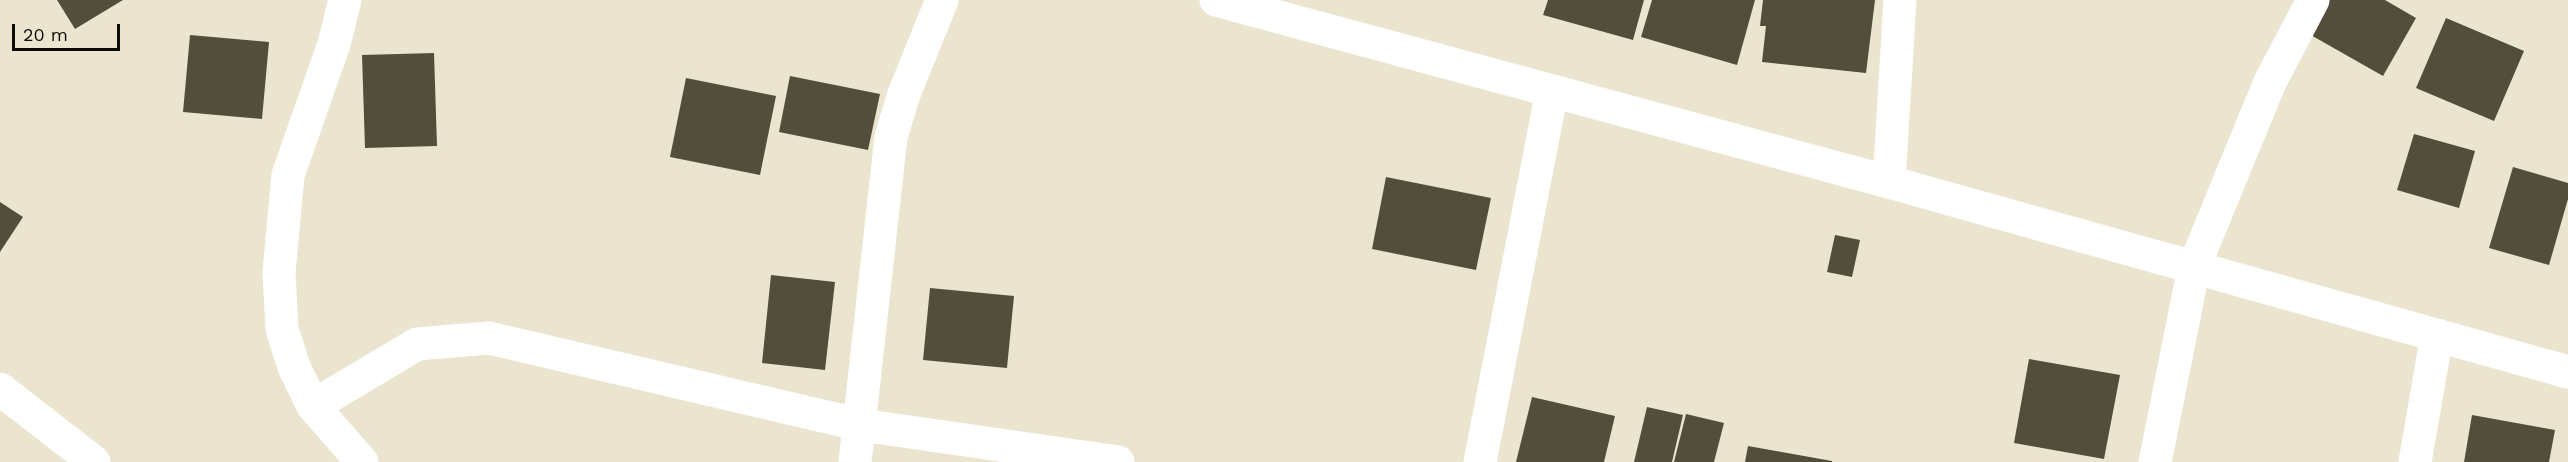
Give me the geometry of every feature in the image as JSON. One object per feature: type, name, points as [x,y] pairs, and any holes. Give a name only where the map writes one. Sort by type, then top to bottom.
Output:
[{"type":"street","points":[[345,0],[334,44],[306,118],[288,175],[279,272],[282,329],[294,367],[313,405],[362,462]]},
{"type":"street","points":[[855,462],[861,425],[891,137],[904,94],[942,0]]},
{"type":"street","points":[[1216,0],[1889,182],[2568,372]]},
{"type":"street","points":[[1889,182],[1900,0]]},
{"type":"street","points":[[2155,462],[2194,267],[2270,82],[2313,0]]},
{"type":"street","points":[[1480,462],[1552,91]]},
{"type":"street","points":[[2415,462],[2437,335]]},
{"type":"street","points":[[313,405],[417,344],[489,338],[861,425],[1118,462]]},
{"type":"street","points":[[0,389],[94,462]]},
{"type":"building","points":[[57,0],[123,0],[75,29]]},
{"type":"building","points":[[1548,0],[1644,0],[1633,40],[1543,15]]},
{"type":"building","points":[[1652,0],[1755,0],[1737,65],[1641,37]]},
{"type":"building","points":[[1763,0],[1875,0],[1866,73],[1762,62],[1766,26],[1760,26]]},
{"type":"building","points":[[2329,0],[2385,0],[2416,18],[2383,76],[2309,34]]},
{"type":"building","points":[[2446,18],[2524,51],[2494,121],[2416,88]]},
{"type":"building","points":[[190,35],[269,42],[262,119],[183,112]]},
{"type":"building","points":[[434,53],[437,146],[365,148],[362,55]]},
{"type":"building","points":[[790,76],[880,94],[868,150],[779,132]]},
{"type":"building","points":[[686,78],[776,96],[760,175],[670,157]]},
{"type":"building","points":[[2414,134],[2475,151],[2459,208],[2397,190]]},
{"type":"building","points":[[2513,167],[2568,183],[2568,199],[2549,265],[2489,248]]},
{"type":"building","points":[[1386,177],[1491,198],[1476,270],[1372,249]]},
{"type":"building","points":[[0,202],[23,217],[0,252]]},
{"type":"building","points":[[1835,235],[1860,240],[1852,277],[1827,272]]},
{"type":"building","points":[[771,275],[835,282],[825,370],[762,363]]},
{"type":"building","points":[[930,288],[1014,296],[1007,368],[923,360]]},
{"type":"building","points":[[2029,359],[2120,375],[2104,459],[2014,443]]},
{"type":"building","points":[[1532,397],[1615,416],[1604,462],[1516,462]]},
{"type":"building","points":[[1647,407],[1683,415],[1672,462],[1634,462]]},
{"type":"building","points":[[1686,414],[1724,423],[1714,462],[1674,462]]},
{"type":"building","points":[[2472,415],[2555,430],[2549,462],[2464,462]]},
{"type":"building","points":[[1748,446],[1832,461],[1832,462],[1745,462]]}]
